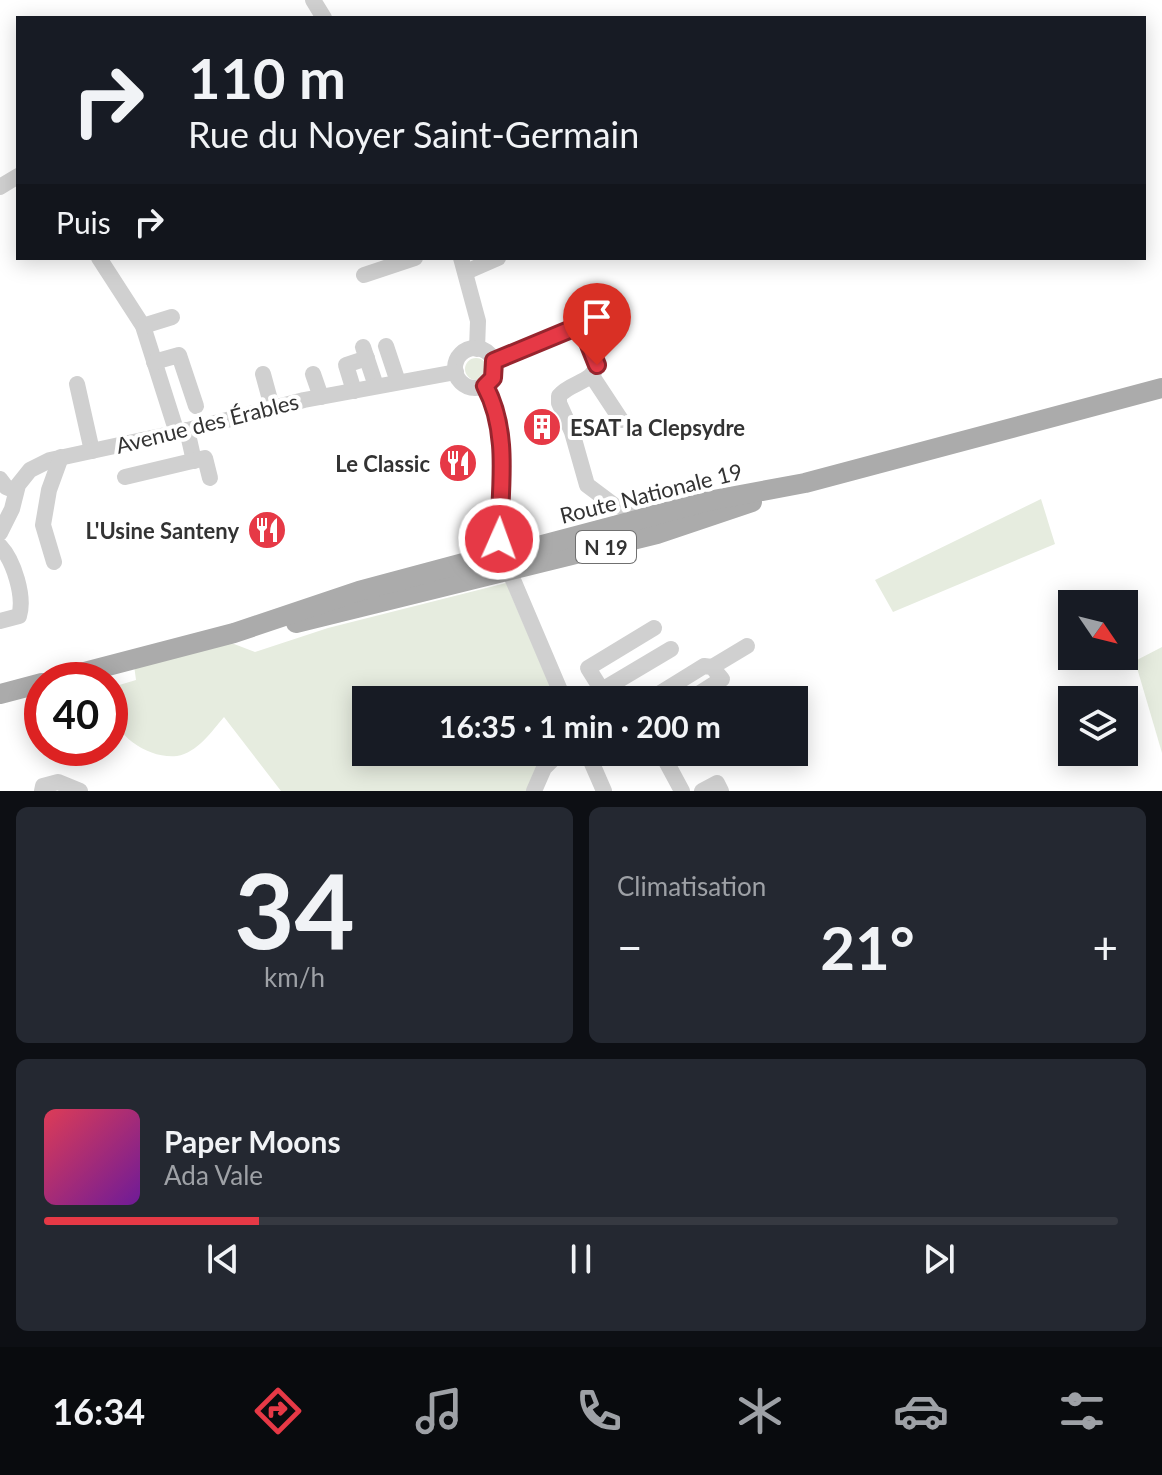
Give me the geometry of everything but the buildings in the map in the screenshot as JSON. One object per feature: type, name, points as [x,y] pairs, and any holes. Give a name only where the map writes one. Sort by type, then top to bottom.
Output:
[{"type":"main road","name":"Route Nationale 19","points":[[123,662],[234,633],[296,623],[505,563],[660,513],[805,483],[1162,388]]},
{"type":"main road","name":"Route Nationale 19","points":[[505,563],[703,520],[805,483]]},
{"type":"main road","points":[[0,694],[24,688]]},
{"type":"street","points":[[100,260],[143,326],[154,362],[194,461]]},
{"type":"street","points":[[364,275],[409,260]]},
{"type":"street","points":[[477,349],[478,321],[464,265],[488,260]]},
{"type":"street","points":[[143,326],[172,317]]},
{"type":"street","points":[[494,361],[581,325],[597,365],[592,376],[564,389],[559,403],[572,432],[587,485],[615,506],[631,511],[660,513]]},
{"type":"street","points":[[386,346],[398,382]]},
{"type":"street","points":[[477,349],[487,353],[494,361],[493,378],[485,386],[461,383],[456,372],[461,355],[477,349]]},
{"type":"street","points":[[354,391],[346,365],[365,353],[376,386]]},
{"type":"street","points":[[154,362],[179,355],[196,406]]},
{"type":"street","name":"Avenue des Érables","points":[[0,533],[12,509],[16,491],[30,470],[61,457],[182,431],[272,407],[456,372]]},
{"type":"street","points":[[263,374],[272,407]]},
{"type":"street","points":[[313,374],[321,397]]},
{"type":"street","points":[[592,376],[621,420]]},
{"type":"street","points":[[77,384],[92,451]]},
{"type":"street","points":[[485,386],[495,408],[500,431],[499,539],[505,563],[558,686]]},
{"type":"street","points":[[54,562],[43,525],[49,490],[61,457]]},
{"type":"street","points":[[125,477],[205,458],[210,478]]},
{"type":"street","points":[[0,479],[6,487],[16,491]]},
{"type":"street","points":[[0,546],[8,555],[23,606],[19,616],[0,621]]},
{"type":"street","points":[[599,686],[588,668],[654,628]]},
{"type":"street","points":[[704,686],[747,646]]},
{"type":"street","points":[[618,686],[671,649]]},
{"type":"street","points":[[672,686],[704,666],[717,673]]},
{"type":"street","points":[[534,791],[546,766]]},
{"type":"street","points":[[594,766],[604,791]]},
{"type":"street","points":[[669,766],[682,791]]},
{"type":"street","points":[[42,791],[43,786],[58,782],[80,791]]},
{"type":"street","points":[[702,791],[717,783],[721,791]]},
{"type":"shaded area","points":[[476,358],[484,361],[487,369],[484,377],[476,380],[468,377],[465,369],[468,361]]},
{"type":"shaded area","points":[[1041,499],[1055,544],[893,612],[875,580]]},
{"type":"shaded area","points":[[506,583],[550,686],[352,686],[352,766],[545,766],[529,791],[281,791],[224,717],[204,741],[191,751],[177,756],[156,754],[128,739],[128,682],[136,680],[134,665],[221,639],[255,652],[328,628]]},
{"type":"shaded area","points":[[1162,647],[1162,753],[1138,670],[1138,659]]},
{"type":"place","name":"ESAT la Clepsydre","points":[[542,427]]},
{"type":"place","name":"Le Classic","points":[[458,463]]},
{"type":"place","name":"L'Usine Santeny","points":[[267,530]]},
{"type":"route","points":[[499,539],[500,431],[495,408],[485,386],[493,378],[494,361],[581,325],[597,365]]}]
